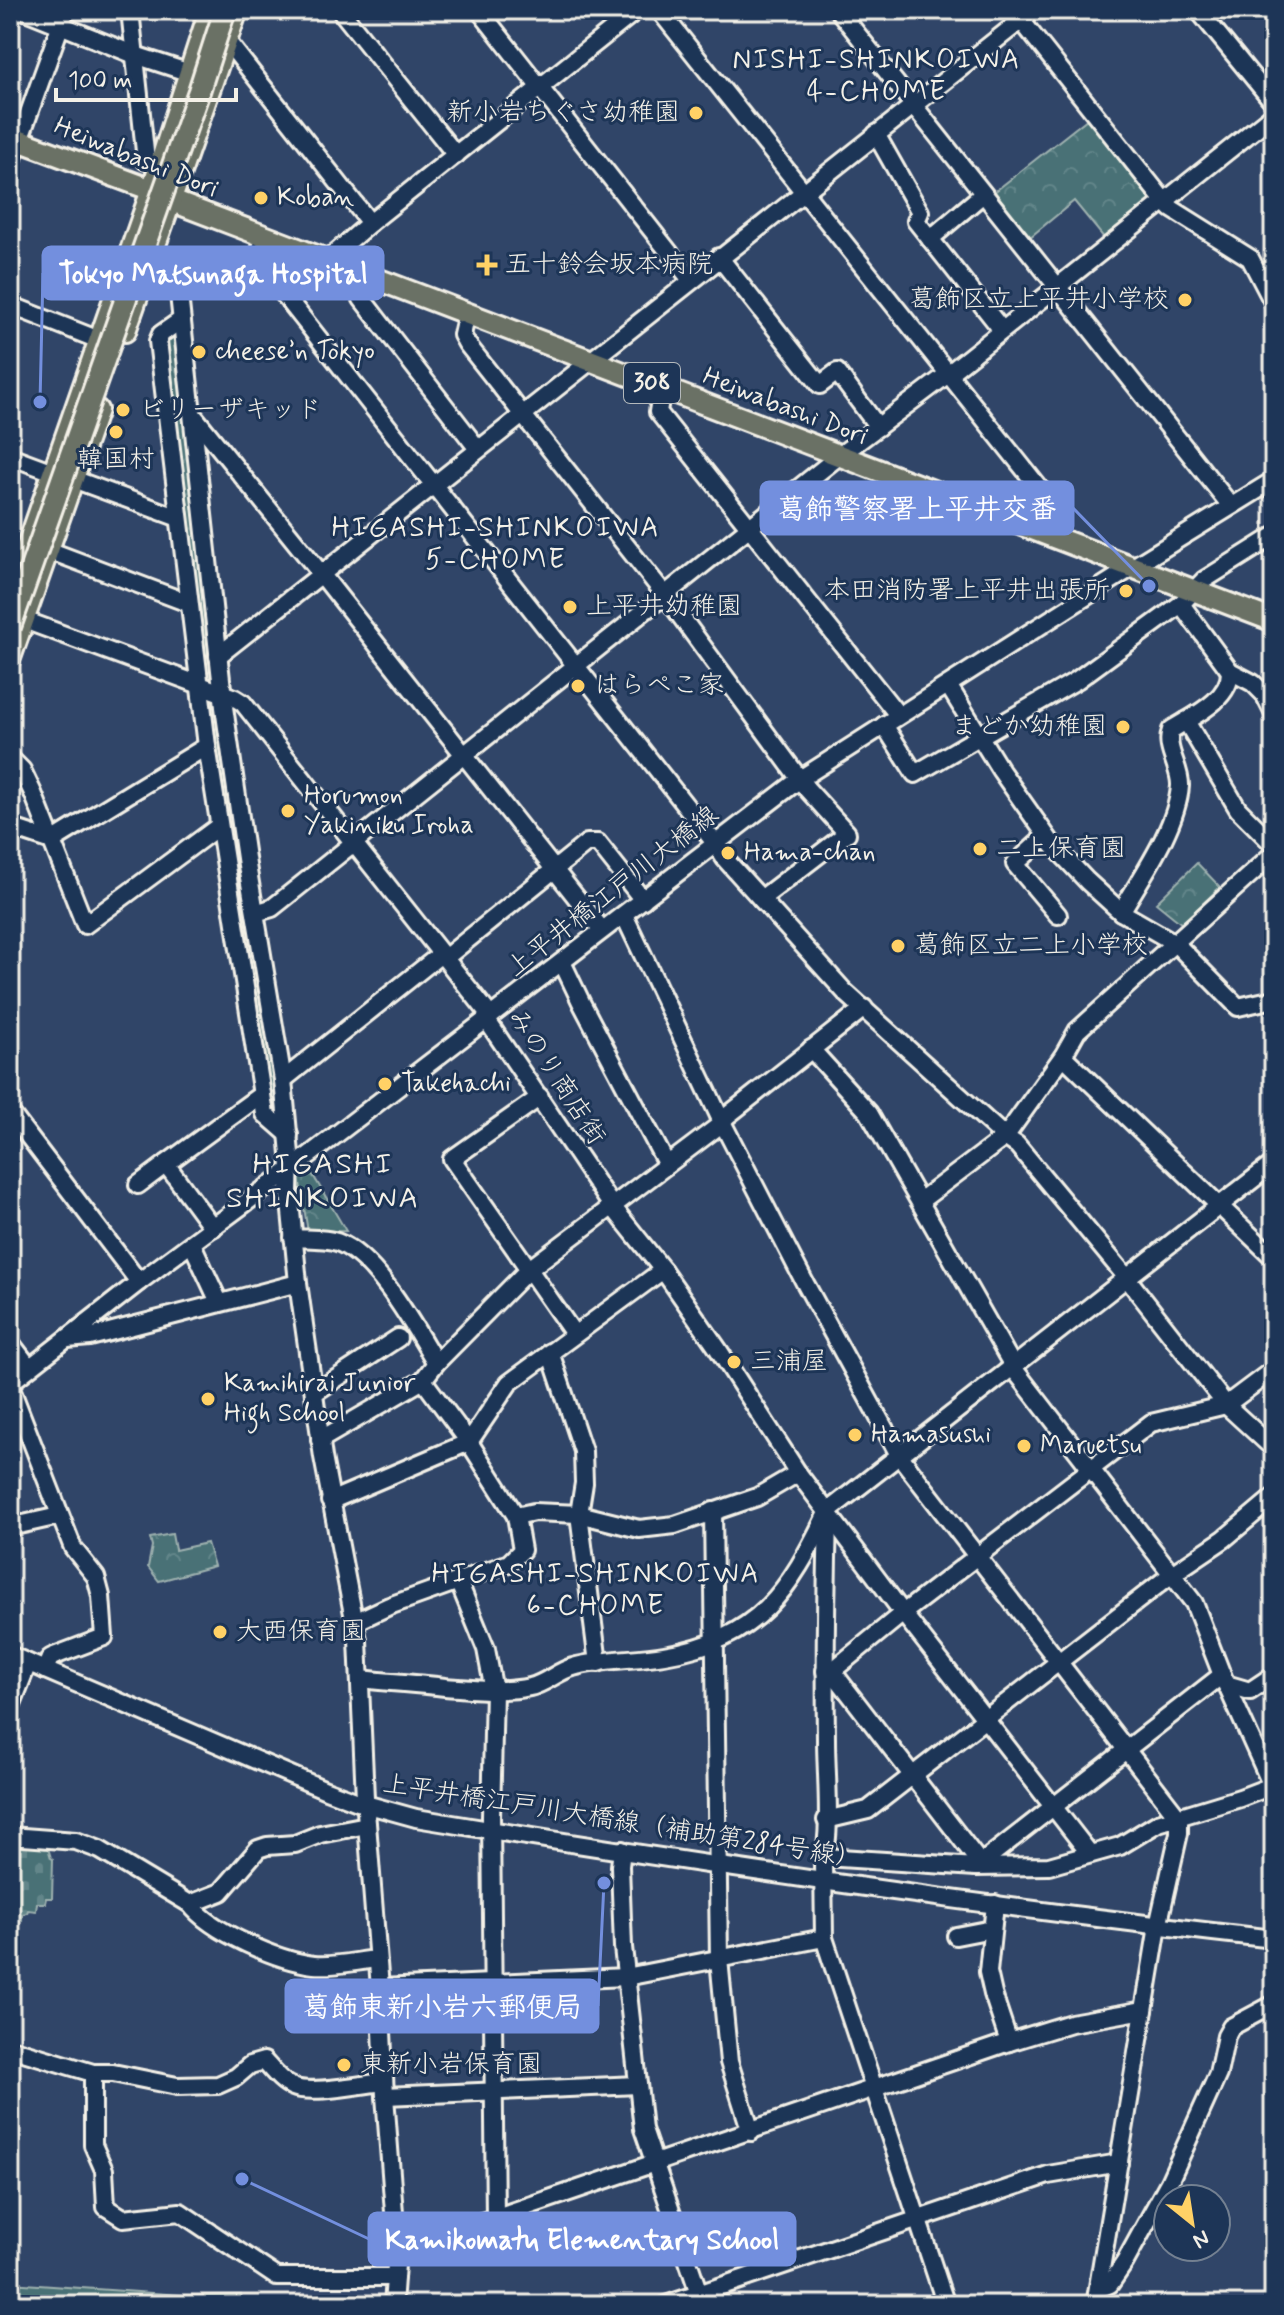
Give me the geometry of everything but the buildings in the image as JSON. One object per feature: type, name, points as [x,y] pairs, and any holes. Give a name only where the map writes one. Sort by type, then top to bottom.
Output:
[{"type":"main road","points":[[10,597],[152,190],[210,10]]},
{"type":"main road","points":[[10,658],[14,620],[225,10]]},
{"type":"main road","points":[[14,620],[48,550],[237,10]]},
{"type":"main road","name":"Heiwabashi Dori","points":[[15,138],[265,237],[1132,568],[1187,597],[1274,621]]},
{"type":"street","points":[[23,10],[63,17],[135,55],[190,73]]},
{"type":"street","points":[[130,10],[146,161]]},
{"type":"street","points":[[340,10],[456,155]]},
{"type":"street","points":[[479,10],[691,280]]},
{"type":"street","points":[[327,260],[637,10]]},
{"type":"street","points":[[659,10],[1056,509],[1053,538]]},
{"type":"street","points":[[838,10],[1231,506]]},
{"type":"street","points":[[1198,10],[1274,103]]},
{"type":"street","points":[[218,656],[915,105],[1023,13],[1164,201],[1250,258],[1274,304]]},
{"type":"street","points":[[10,166],[15,138],[63,17]]},
{"type":"street","points":[[227,41],[370,223]]},
{"type":"street","points":[[255,913],[272,908],[1274,114]]},
{"type":"street","points":[[876,134],[920,212],[916,221],[1002,330]]},
{"type":"street","points":[[930,239],[983,194]]},
{"type":"street","points":[[265,237],[259,254],[268,274],[725,859],[845,992],[1017,1145],[1127,1278],[1226,1405],[1274,1449]]},
{"type":"street","points":[[153,251],[165,256],[176,267],[223,694],[283,1080],[298,1283],[330,1501],[355,1622],[397,2251],[393,2305]]},
{"type":"street","points":[[719,257],[820,385],[837,372],[878,427]]},
{"type":"street","points":[[374,277],[362,299],[478,449]]},
{"type":"street","points":[[10,305],[99,340]]},
{"type":"street","points":[[467,313],[462,335],[665,595],[800,779],[847,833],[761,899]]},
{"type":"street","points":[[181,320],[161,334],[158,341],[188,603],[219,826],[265,1114],[289,1135]]},
{"type":"street","points":[[662,387],[658,412],[898,715]]},
{"type":"street","points":[[193,415],[602,930]]},
{"type":"street","points":[[10,456],[53,472]]},
{"type":"street","points":[[73,479],[179,518]]},
{"type":"street","name":"上平井橋江戸川大橋線","points":[[10,1385],[139,1282],[800,779],[1273,482]]},
{"type":"street","points":[[884,725],[915,774],[1077,680],[1187,597],[1204,580],[1274,536]]},
{"type":"street","points":[[48,550],[188,603]]},
{"type":"street","points":[[1187,597],[1230,671],[1253,683],[1264,694],[1274,714]]},
{"type":"street","name":"みのり商店街","points":[[14,620],[243,703],[485,1009],[490,1025],[612,1206],[663,1270],[798,1473],[1090,1854]]},
{"type":"street","points":[[1121,912],[1168,830],[1180,784],[1168,739],[1171,730],[1200,713],[1220,696],[1228,684],[1230,671]]},
{"type":"street","points":[[948,685],[1046,836],[1087,881],[1121,912],[1175,943],[1238,1007],[1274,999]]},
{"type":"street","points":[[1186,721],[1238,809],[1274,845]]},
{"type":"street","points":[[10,827],[52,841],[207,746]]},
{"type":"street","points":[[10,758],[27,780],[85,925],[219,826]]},
{"type":"street","points":[[1046,836],[1015,864],[1058,915]]},
{"type":"street","points":[[283,1080],[587,843],[598,843],[643,900]]},
{"type":"street","points":[[920,1201],[1005,1137],[1063,1056],[1077,1031],[1274,853]]},
{"type":"street","points":[[624,915],[722,1122],[899,1455],[1179,1818],[1179,1833],[1158,1926],[1096,2297]]},
{"type":"street","points":[[562,962],[667,1165]]},
{"type":"street","points":[[320,1440],[423,1380],[528,1270],[667,1165],[864,1008]]},
{"type":"street","points":[[811,1049],[869,1113],[1013,1366],[1194,1603],[1224,1680],[1273,1785],[1158,1823],[1120,1846],[1049,1866],[976,1867],[825,1857]]},
{"type":"street","points":[[1063,1056],[1274,1258]]},
{"type":"street","points":[[138,1185],[262,1094]]},
{"type":"street","points":[[540,1097],[452,1159],[574,1334]]},
{"type":"street","points":[[11,1114],[139,1282]]},
{"type":"street","points":[[360,1679],[494,1691],[533,1687],[572,1667],[666,1655],[714,1643],[770,1606],[806,1556],[828,1511],[1274,1163]]},
{"type":"street","points":[[166,1164],[213,1228]]},
{"type":"street","points":[[293,1238],[336,1241],[360,1254],[401,1306],[436,1363]]},
{"type":"street","points":[[192,1244],[219,1302]]},
{"type":"street","points":[[330,1501],[469,1442],[509,1383],[663,1270]]},
{"type":"street","points":[[67,1339],[90,1337],[298,1283]]},
{"type":"street","points":[[314,1393],[398,1338]]},
{"type":"street","points":[[10,1342],[29,1367]]},
{"type":"street","points":[[550,1352],[583,1451],[584,1483],[579,1514],[598,1663]]},
{"type":"street","points":[[828,1671],[1151,1423],[1226,1405],[1274,1369]]},
{"type":"street","points":[[355,1622],[389,1606],[509,1563],[522,1550],[516,1516],[469,1442],[423,1380]]},
{"type":"street","points":[[10,1385],[59,1516],[73,1548],[96,1577],[101,1596],[104,1637],[50,1658],[45,1670]]},
{"type":"street","points":[[516,1516],[534,1512],[579,1514],[639,1529],[675,1525],[757,1497],[798,1473]]},
{"type":"street","points":[[826,1820],[868,1810],[1172,1574],[1224,1539],[1274,1497]]},
{"type":"street","points":[[713,1511],[719,1959],[729,2062],[751,2132]]},
{"type":"street","points":[[828,1511],[824,1938],[946,2305]]},
{"type":"street","points":[[10,1527],[59,1516]]},
{"type":"street","points":[[459,1583],[486,1649],[494,1691],[491,1830],[495,2219]]},
{"type":"street","name":"上平井橋江戸川大橋線（補助第284号線）","points":[[10,1655],[326,1790],[416,1818],[823,1881],[1274,1939]]},
{"type":"street","points":[[10,1709],[28,1663]]},
{"type":"street","points":[[828,1671],[976,1858],[976,1867]]},
{"type":"street","points":[[1224,1680],[1250,1691],[1274,1675]]},
{"type":"street","points":[[976,1867],[1127,1749],[1224,1680]]},
{"type":"street","points":[[190,1904],[221,1892],[258,1849],[289,1845],[320,1834],[367,1825]]},
{"type":"street","points":[[10,1836],[76,1841],[100,1850],[190,1904],[196,1912],[222,1930],[276,1955],[312,1965],[377,1959]]},
{"type":"street","points":[[622,1850],[623,1947],[643,2129],[701,2300]]},
{"type":"street","points":[[995,1904],[988,1972],[1009,2042]]},
{"type":"street","points":[[956,1936],[992,1929]]},
{"type":"street","points":[[380,1988],[626,1977],[824,1938]]},
{"type":"street","points":[[1096,2297],[1110,2284],[1125,2262],[1169,2182],[1218,2074],[1226,2036],[1231,2027],[1274,2004]]},
{"type":"street","points":[[397,2251],[1009,2042],[1071,2023],[1144,2010]]},
{"type":"street","points":[[10,2048],[93,2073],[113,2073],[177,2086],[218,2085],[236,2077],[250,2065],[264,2061],[281,2081],[296,2089],[311,2090],[494,2092],[638,2085]]},
{"type":"street","points":[[93,2073],[93,2145],[104,2170],[106,2207],[123,2218],[180,2212],[277,2277],[395,2277]]},
{"type":"street","points":[[666,2305],[701,2300],[1048,2175],[1119,2163]]},
{"type":"green space","points":[[1087,119],[1155,206],[1109,244],[1074,201],[1029,238],[993,193]]},
{"type":"green space","points":[[179,330],[215,684],[204,681],[165,341]]},
{"type":"green space","points":[[211,697],[218,704],[280,1120],[268,1109],[207,698]]},
{"type":"green space","points":[[1197,863],[1220,887],[1182,924],[1156,903]]},
{"type":"green space","points":[[307,1165],[346,1231],[308,1232],[298,1171]]},
{"type":"green space","points":[[172,1534],[175,1550],[207,1543],[214,1566],[159,1581],[148,1567],[152,1546],[150,1538]]},
{"type":"green space","points":[[10,1845],[48,1848],[53,1859],[52,1898],[46,1898],[45,1903],[37,1903],[36,1911],[28,1910],[22,1914],[22,1920],[10,1919]]},
{"type":"green space","points":[[10,2283],[195,2296],[241,2295],[243,2305],[10,2305]]},
{"type":"place","name":"新小岩ちぐさ幼稚園","points":[[696,113]]},
{"type":"place","name":"Koban","points":[[261,198]]},
{"type":"place","name":"五十鈴会坂本病院","points":[[487,265]]},
{"type":"place","name":"葛飾区立上平井小学校","points":[[1185,300]]},
{"type":"place","name":"cheese’n Tokyo","points":[[199,352]]},
{"type":"place","name":"Tokyo Matsunaga Hospital","points":[[40,402]]},
{"type":"place","name":"ビリーザキッド","points":[[123,410]]},
{"type":"place","name":"韓国村","points":[[116,432]]},
{"type":"place","name":"葛飾警察署上平井交番","points":[[1149,586]]},
{"type":"place","name":"本田消防署上平井出張所","points":[[1126,591]]},
{"type":"place","name":"上平井幼稚園","points":[[570,607]]},
{"type":"place","name":"はらぺこ家","points":[[578,686]]},
{"type":"place","name":"まどか幼稚園","points":[[1123,727]]},
{"type":"place","name":"Horumon Yakiniku Iroha","points":[[288,811]]},
{"type":"place","name":"二上保育園","points":[[980,849]]},
{"type":"place","name":"Hama-chan","points":[[728,853]]},
{"type":"place","name":"葛飾区立二上小学校","points":[[898,946]]},
{"type":"place","name":"Takehachi","points":[[385,1084]]},
{"type":"place","name":"三浦屋","points":[[734,1362]]},
{"type":"place","name":"Kamihirai Junior High School","points":[[208,1399]]},
{"type":"place","name":"Hamasushi","points":[[855,1435]]},
{"type":"place","name":"Maruetsu","points":[[1024,1446]]},
{"type":"place","name":"大西保育園","points":[[220,1632]]},
{"type":"place","name":"葛飾東新小岩六郵便局","points":[[604,1883]]},
{"type":"place","name":"東新小岩保育園","points":[[344,2065]]},
{"type":"place","name":"Kamikomatu Elementary School","points":[[242,2179]]},
{"type":"district","name":"NISHI-SHINKOIWA 4-CHOME","points":[[877,76]]},
{"type":"district","name":"HIGASHI-SHINKOIWA 5-CHOME","points":[[496,544]]},
{"type":"district","name":"HIGASHI SHINKOIWA","points":[[323,1181]]},
{"type":"district","name":"HIGASHI-SHINKOIWA 6-CHOME","points":[[596,1590]]}]
